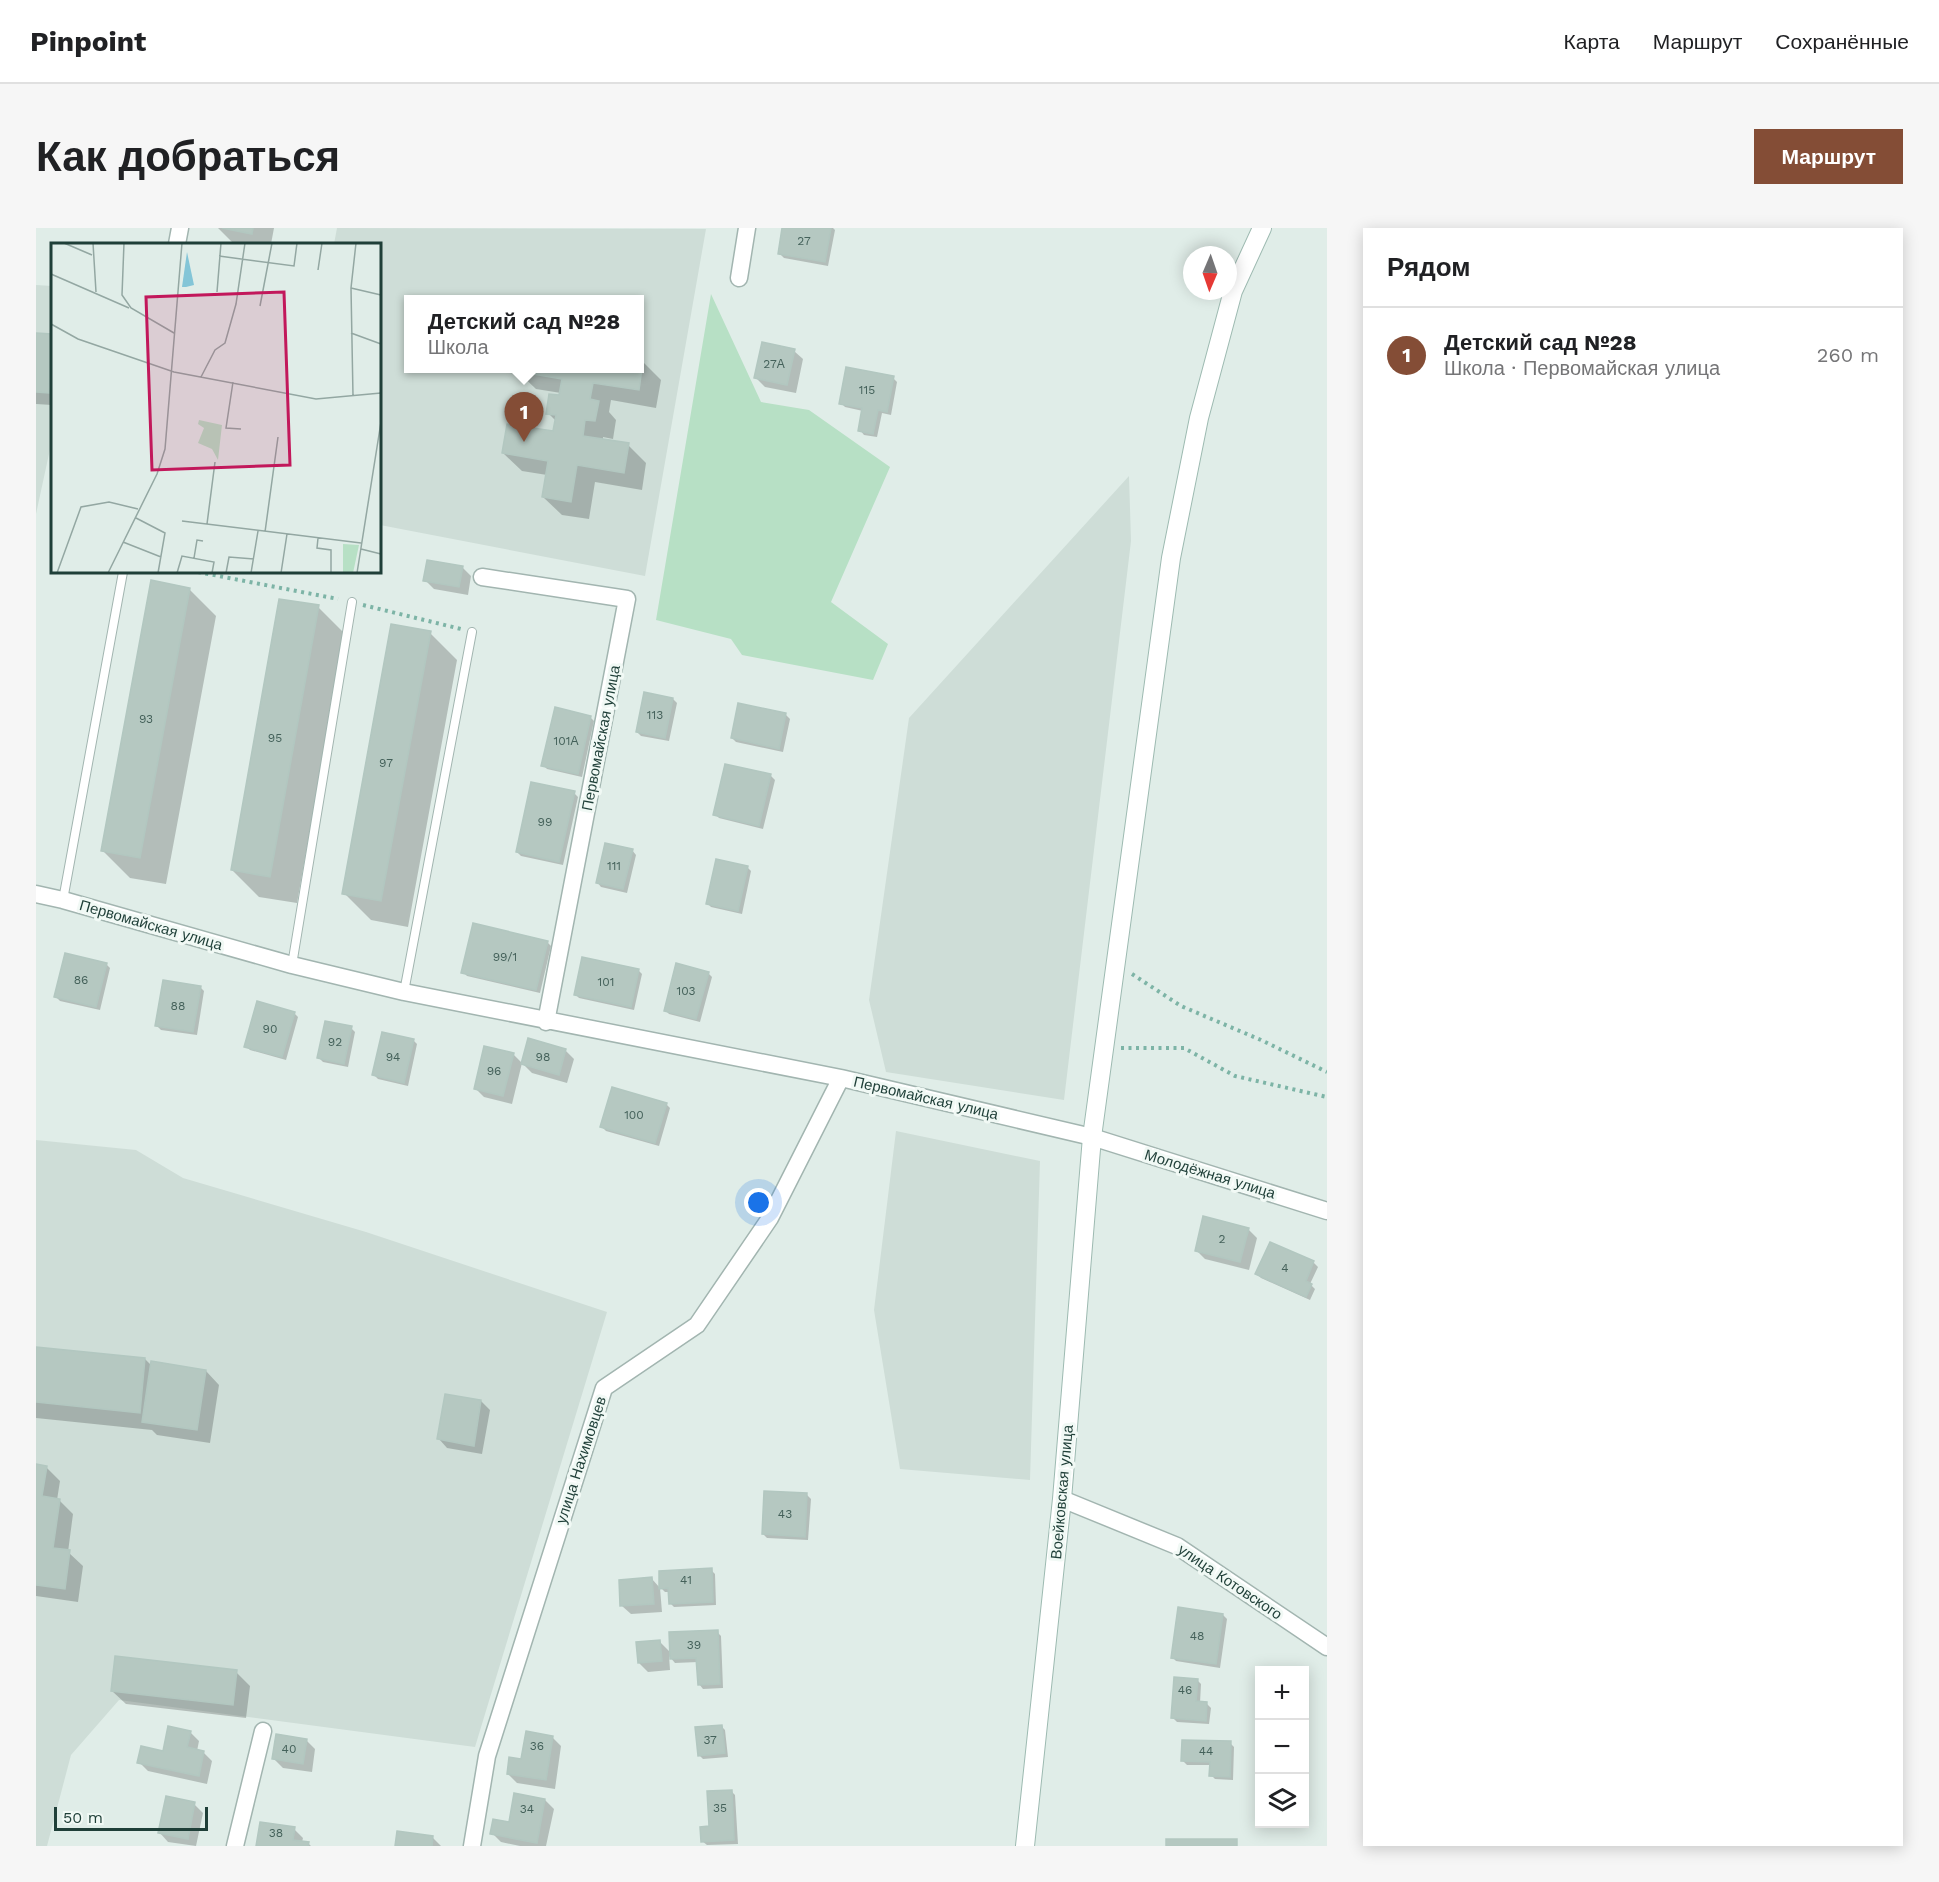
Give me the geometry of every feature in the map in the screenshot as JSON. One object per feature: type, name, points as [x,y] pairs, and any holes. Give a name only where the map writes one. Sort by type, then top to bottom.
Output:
[{"type":"main road","name":"Воейковская улица","points":[[1025,1846],[1062,1499],[1092,1137],[1171,558],[1199,418],[1233,291],[1262,228]]},
{"type":"street","points":[[177,243],[180,228]]},
{"type":"street","points":[[739,278],[747,228]]},
{"type":"street","name":"Первомайская улица","points":[[482,577],[627,599],[546,1022]]},
{"type":"street","name":"Первомайская улица","points":[[36,894],[292,965],[404,992],[546,1022],[841,1078],[1092,1137]]},
{"type":"street","name":"улица Нахимовцев","points":[[472,1846],[487,1756],[604,1388],[697,1325],[770,1218],[841,1078]]},
{"type":"street","name":"Молодёжная улица","points":[[1092,1137],[1327,1211]]},
{"type":"street","name":"улица Котовского","points":[[1062,1499],[1177,1546],[1327,1647]]},
{"type":"street","points":[[235,1846],[263,1731]]},
{"type":"lane","points":[[63,900],[123,573]]},
{"type":"lane","points":[[292,965],[352,602]]},
{"type":"lane","points":[[404,992],[472,632]]},
{"type":"path","points":[[203,573],[352,602],[472,632]]},
{"type":"path","points":[[1116,963],[1181,1006],[1261,1040],[1327,1072]]},
{"type":"path","points":[[1104,1048],[1184,1048],[1235,1076],[1327,1097]]},
{"type":"shaded area","points":[[337,228],[706,229],[645,576],[381,525],[381,243],[334,243]]},
{"type":"shaded area","points":[[36,285],[51,286],[51,445],[36,514]]},
{"type":"shaded area","points":[[1129,476],[1131,541],[1064,1100],[886,1072],[869,1000],[909,718]]},
{"type":"shaded area","points":[[896,1131],[1040,1161],[1030,1480],[900,1469],[874,1310]]},
{"type":"shaded area","points":[[36,1140],[136,1150],[183,1178],[366,1232],[607,1312],[475,1747],[119,1700],[71,1755],[47,1846],[36,1846]]},
{"type":"green space","points":[[711,294],[761,402],[809,410],[890,467],[831,602],[888,644],[873,680],[742,655],[731,639],[656,620]]},
{"type":"building","points":[[222,228],[253,228],[252,234]]},
{"type":"building","points":[[782,228],[831,228],[825,262],[778,254]]},
{"type":"building","points":[[36,333],[51,334],[49,393],[36,392]]},
{"type":"building","points":[[762,342],[795,349],[787,385],[754,378]]},
{"type":"building","points":[[846,367],[894,376],[887,412],[878,410],[873,434],[858,431],[862,408],[839,404]]},
{"type":"building","points":[[528,373],[641,373],[639,390],[593,383],[590,399],[599,401],[595,421],[585,420],[583,436],[629,443],[624,473],[577,465],[571,502],[542,497],[548,461],[502,453],[507,424],[553,431],[556,415],[546,414],[549,394],[559,395],[562,379]]},
{"type":"building","points":[[427,560],[463,566],[459,587],[423,581]]},
{"type":"building","points":[[151,580],[190,588],[140,858],[101,851]]},
{"type":"building","points":[[279,599],[319,605],[270,877],[231,870]]},
{"type":"building","points":[[391,624],[431,631],[381,901],[342,894]]},
{"type":"building","points":[[644,692],[673,698],[665,738],[636,732]]},
{"type":"building","points":[[738,703],[786,713],[779,749],[731,738]]},
{"type":"building","points":[[555,707],[591,716],[578,774],[541,766]]},
{"type":"building","points":[[725,764],[771,774],[759,826],[713,815]]},
{"type":"building","points":[[531,782],[575,791],[559,862],[516,852]]},
{"type":"building","points":[[605,843],[633,849],[623,889],[596,883]]},
{"type":"building","points":[[716,859],[748,866],[738,911],[706,904]]},
{"type":"building","points":[[473,923],[548,941],[536,990],[461,973]]},
{"type":"building","points":[[65,953],[107,963],[96,1007],[54,997]]},
{"type":"building","points":[[582,957],[639,969],[631,1007],[574,995]]},
{"type":"building","points":[[676,963],[709,972],[696,1019],[664,1011]]},
{"type":"building","points":[[163,980],[201,986],[193,1032],[155,1026]]},
{"type":"building","points":[[257,1001],[295,1012],[282,1057],[244,1047]]},
{"type":"building","points":[[325,1021],[352,1026],[344,1064],[317,1058]]},
{"type":"building","points":[[382,1032],[414,1039],[404,1083],[372,1075]]},
{"type":"building","points":[[528,1038],[566,1049],[559,1075],[521,1064]]},
{"type":"building","points":[[484,1046],[514,1053],[503,1096],[474,1089]]},
{"type":"building","points":[[612,1087],[667,1103],[655,1143],[600,1127]]},
{"type":"building","points":[[1203,1216],[1249,1228],[1240,1262],[1195,1251]]},
{"type":"building","points":[[1270,1242],[1314,1261],[1306,1281],[1312,1284],[1306,1297],[1255,1274]]},
{"type":"building","points":[[36,1347],[145,1358],[140,1413],[36,1402]]},
{"type":"building","points":[[151,1361],[206,1370],[197,1430],[142,1422]]},
{"type":"building","points":[[445,1394],[481,1400],[474,1446],[437,1439]]},
{"type":"building","points":[[36,1464],[47,1466],[42,1496],[60,1499],[53,1548],[70,1550],[65,1589],[36,1585]]},
{"type":"building","points":[[764,1491],[807,1493],[805,1537],[762,1534]]},
{"type":"building","points":[[712,1568],[713,1602],[669,1604],[668,1588],[659,1589],[659,1571]]},
{"type":"building","points":[[652,1577],[654,1604],[620,1606],[619,1580]]},
{"type":"building","points":[[1178,1607],[1223,1614],[1216,1664],[1171,1658]]},
{"type":"building","points":[[718,1630],[720,1684],[698,1685],[696,1658],[670,1659],[669,1632]]},
{"type":"building","points":[[660,1640],[662,1661],[638,1663],[636,1642]]},
{"type":"building","points":[[115,1656],[237,1670],[233,1705],[111,1691]]},
{"type":"building","points":[[1174,1677],[1198,1679],[1196,1701],[1207,1702],[1206,1721],[1171,1718]]},
{"type":"building","points":[[722,1725],[725,1753],[698,1756],[695,1727]]},
{"type":"building","points":[[168,1726],[191,1731],[187,1747],[204,1751],[199,1776],[137,1763],[141,1746],[163,1751]]},
{"type":"building","points":[[526,1731],[553,1736],[546,1780],[507,1774],[509,1757],[521,1759]]},
{"type":"building","points":[[276,1734],[307,1739],[303,1764],[272,1759]]},
{"type":"building","points":[[1182,1740],[1231,1741],[1230,1777],[1209,1776],[1210,1762],[1181,1761]]},
{"type":"building","points":[[732,1790],[734,1840],[701,1842],[700,1827],[709,1826],[707,1791]]},
{"type":"building","points":[[514,1793],[545,1799],[537,1843],[490,1834],[493,1819],[509,1822]]},
{"type":"building","points":[[166,1796],[195,1802],[188,1839],[158,1833]]},
{"type":"building","points":[[260,1822],[295,1827],[293,1840],[309,1842],[308,1846],[256,1846]]},
{"type":"building","points":[[397,1831],[433,1836],[432,1846],[395,1846]]},
{"type":"building","points":[[1166,1839],[1237,1839],[1237,1846],[1166,1846]]},
{"type":"place","name":"Детский сад №28","points":[[524,442]]}]
